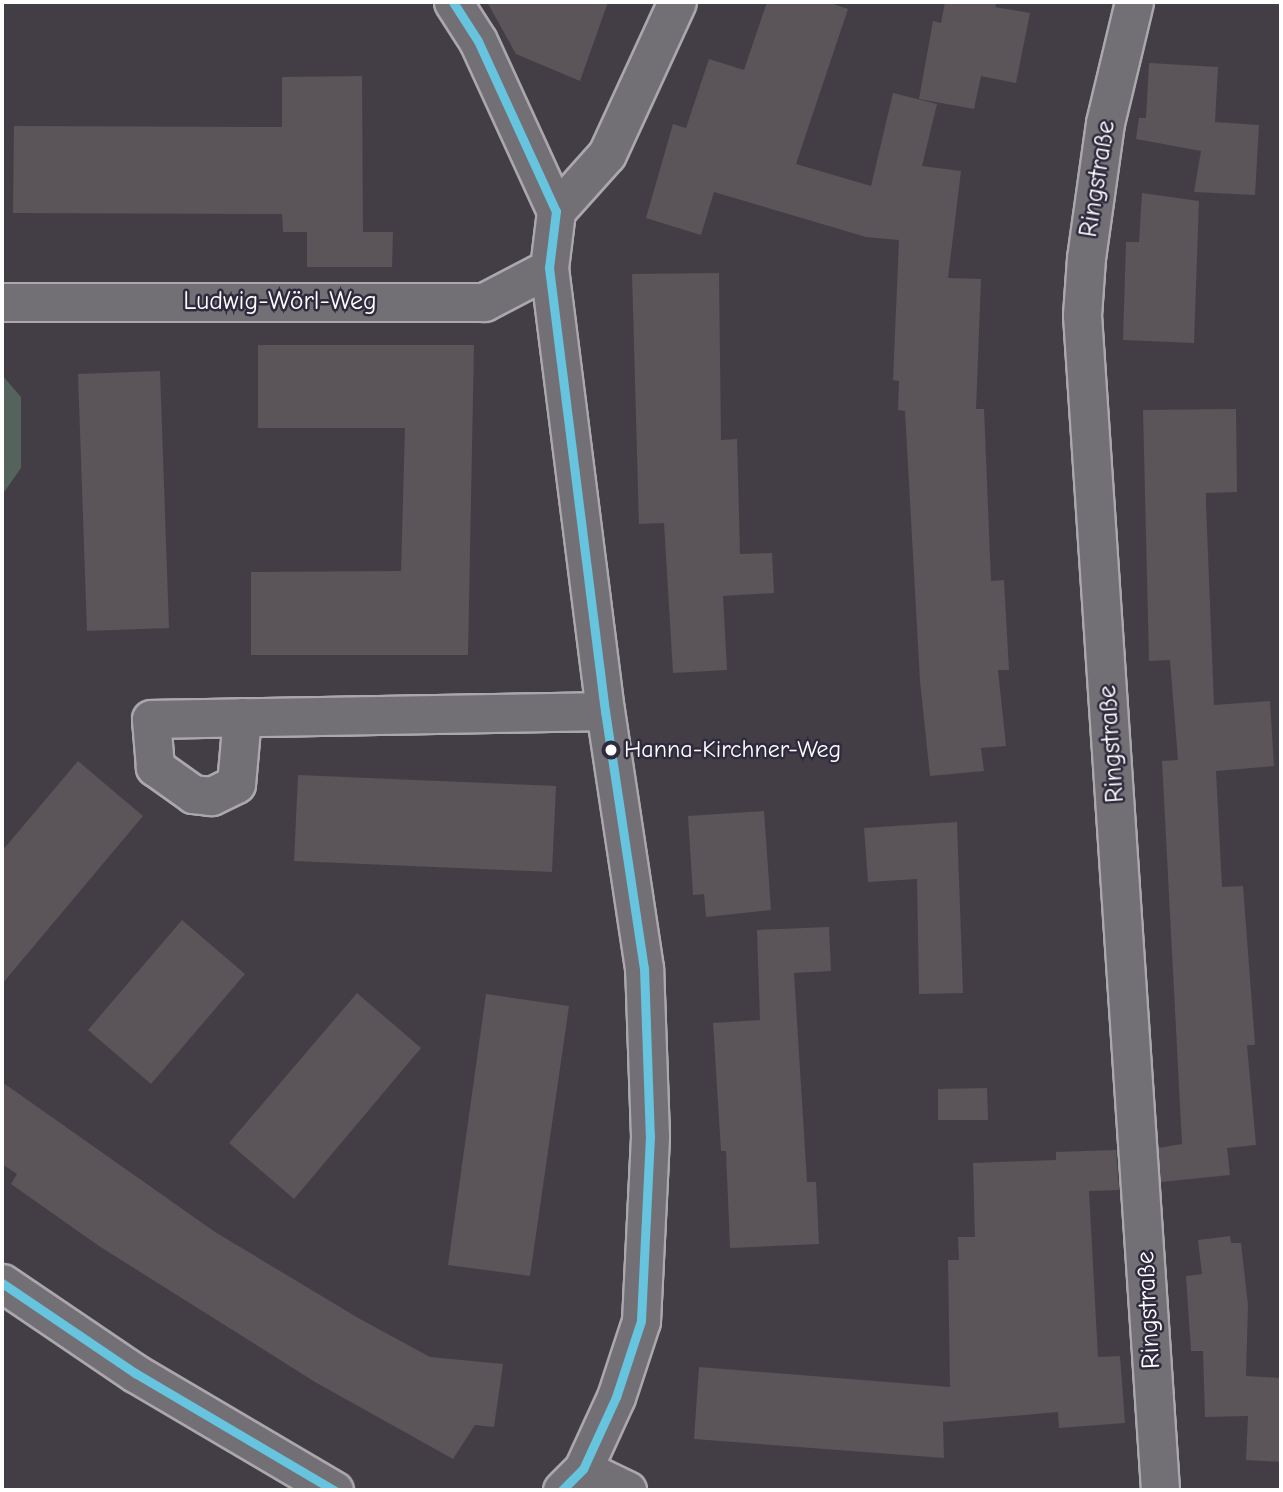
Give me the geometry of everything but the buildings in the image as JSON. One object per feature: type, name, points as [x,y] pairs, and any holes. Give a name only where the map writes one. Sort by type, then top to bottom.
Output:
[{"type":"street","points":[[453,2],[478,41],[556,211],[549,268],[605,711],[644,968],[650,1136],[640,1321],[616,1397],[573,1480],[626,1490]]},
{"type":"street","points":[[556,211],[607,155],[677,2]]},
{"type":"street","name":"Ringstraße","points":[[1134,2],[1105,123],[1086,258],[1082,315],[1160,1490]]},
{"type":"street","name":"Ludwig-Wörl-Weg","points":[[2,302],[484,302],[549,268]]},
{"type":"street","points":[[242,717],[605,711]]},
{"type":"street","points":[[2,1283],[135,1373],[334,1490]]},
{"type":"shaded area","points":[[2,375],[21,397],[21,468],[2,495]]},
{"type":"transit line","points":[[453,2],[478,41],[556,211]]},
{"type":"transit line","points":[[556,211],[549,268],[605,711],[644,968],[650,1136],[641,1321],[616,1397],[583,1469],[562,1490]]},
{"type":"transit line","points":[[2,1283],[135,1373],[334,1490]]},
{"type":"place","name":"Hanna-Kirchner-Weg","points":[[611,750]]}]
